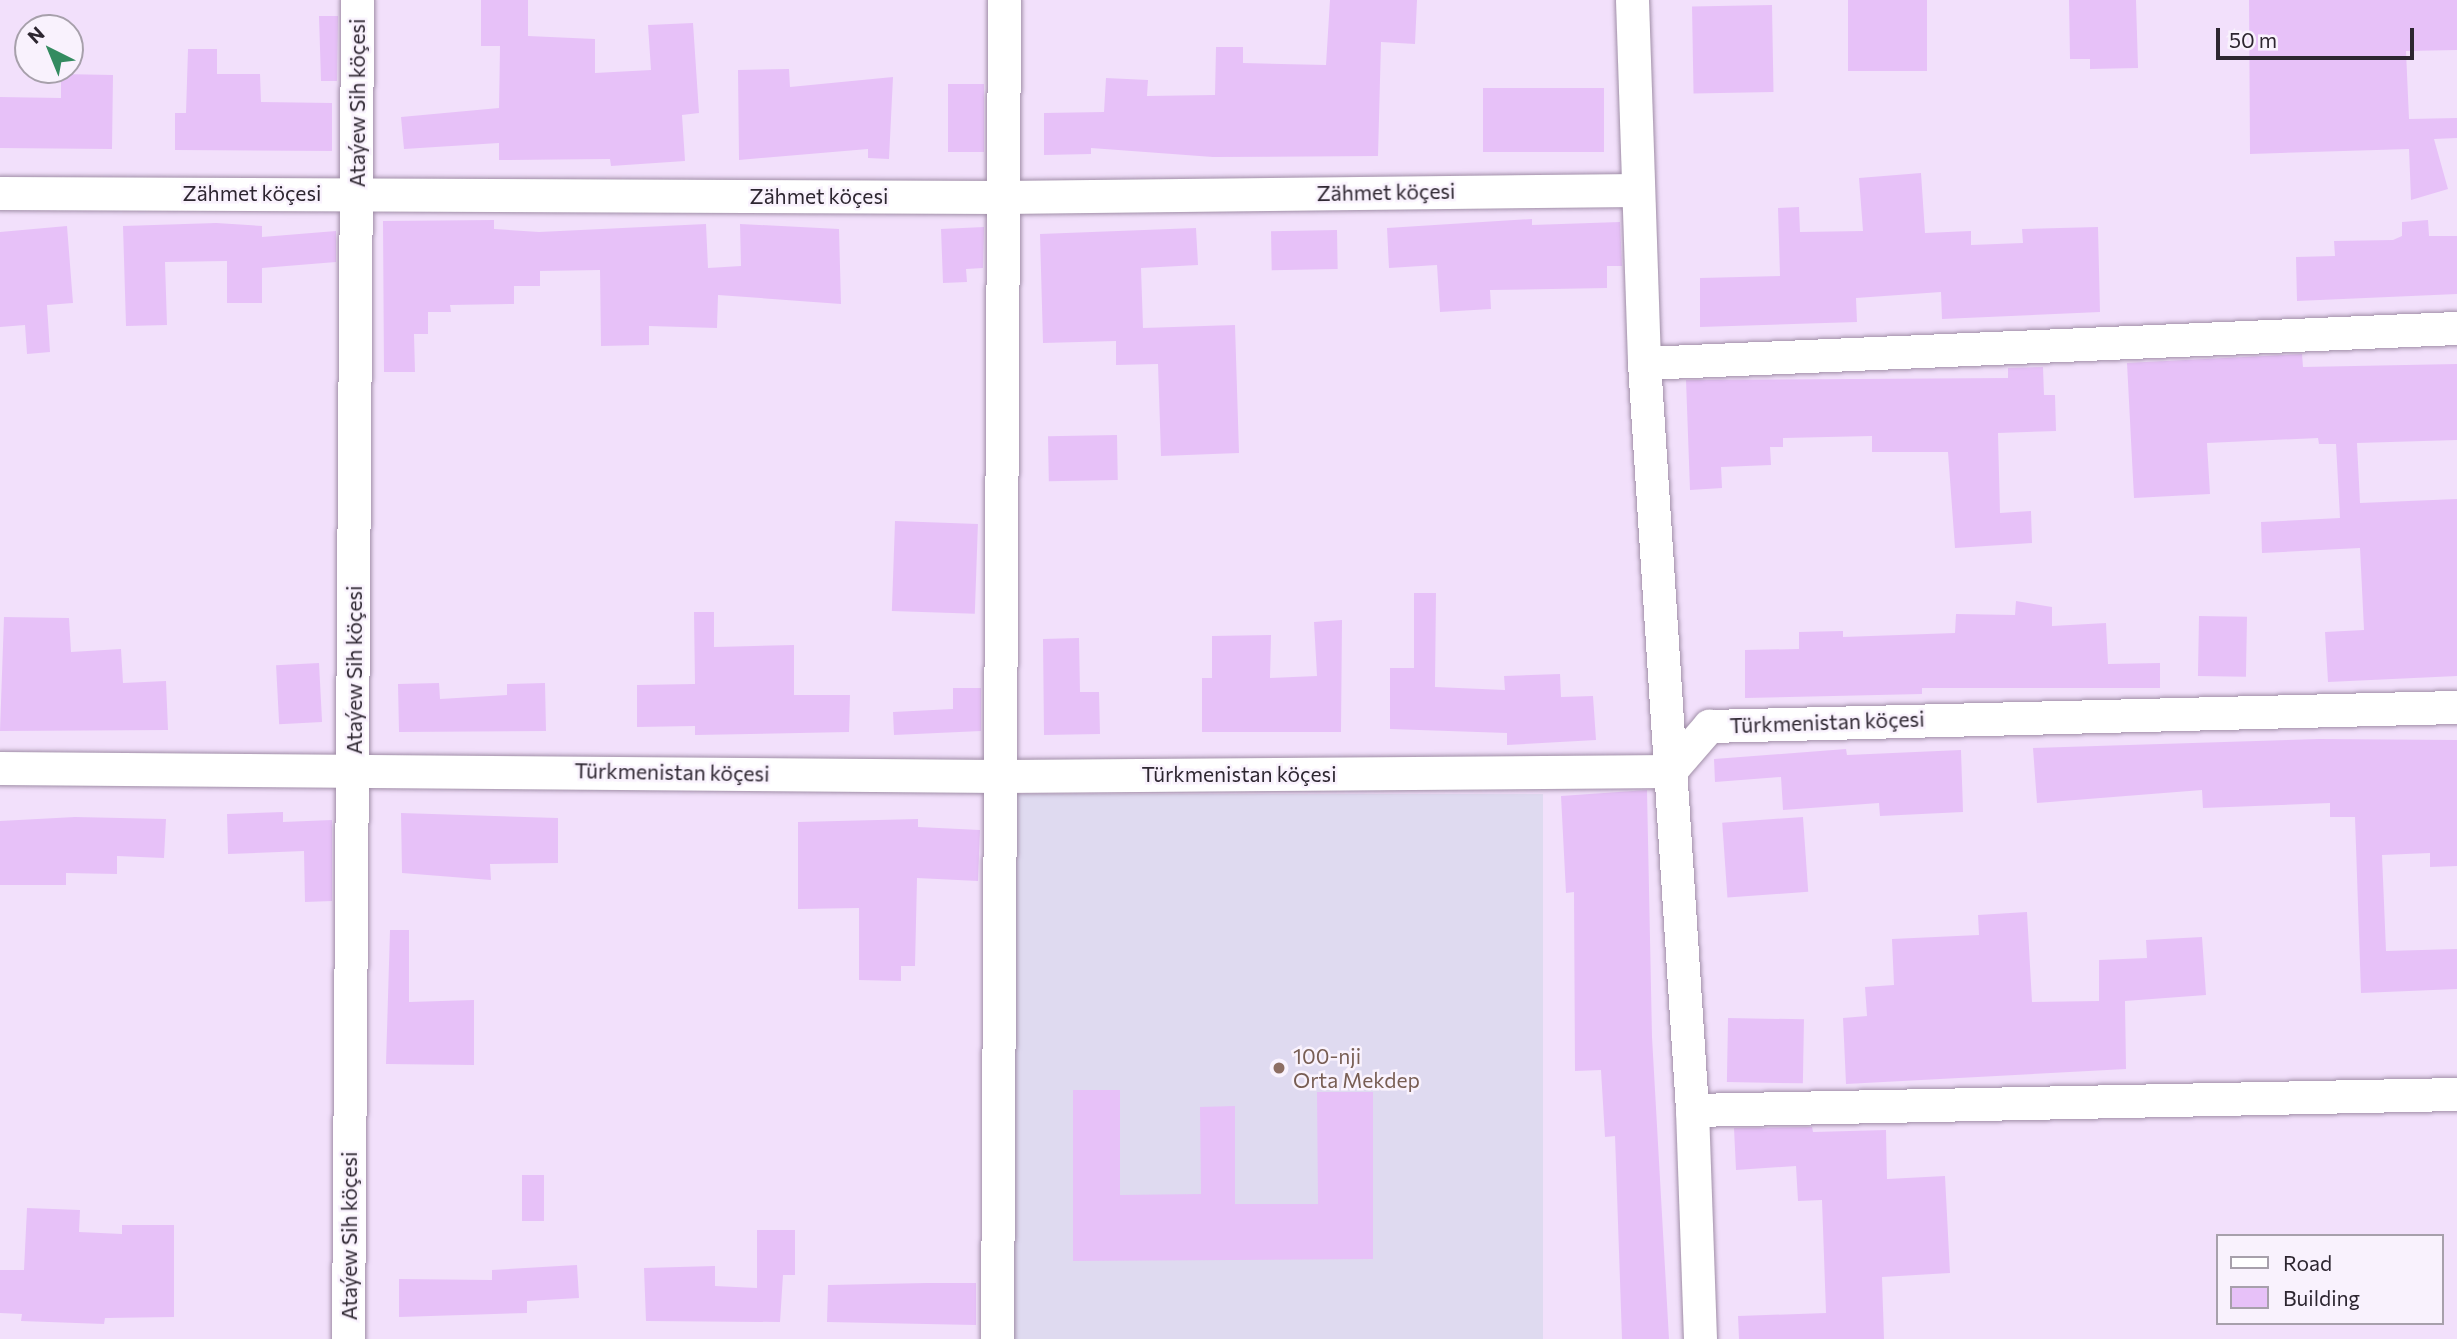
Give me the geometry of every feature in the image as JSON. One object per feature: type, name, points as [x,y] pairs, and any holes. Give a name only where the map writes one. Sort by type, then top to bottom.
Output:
[{"type":"street","name":"Ataýew Sih köçesi","points":[[348,1339],[358,194],[357,0]]},
{"type":"street","points":[[997,1339],[1000,197],[1004,0]]},
{"type":"street","points":[[1633,0],[1644,363],[1692,1110],[1700,1339]]},
{"type":"street","name":"Zähmet köçesi","points":[[0,193],[1000,197],[1638,190]]},
{"type":"street","points":[[1644,363],[2457,328]]},
{"type":"street","name":"Türkmenistan köçesi","points":[[0,768],[999,776],[1670,771],[1709,726],[2457,707]]},
{"type":"street","points":[[1692,1110],[2457,1094]]},
{"type":"shaded area","name":"100-nji Orta Mekdep","points":[[1014,794],[1543,794],[1543,1339],[1014,1339]]},
{"type":"building","points":[[481,0],[528,0],[528,36],[595,39],[595,73],[651,70],[648,25],[693,23],[699,113],[682,115],[685,161],[611,166],[610,159],[499,160],[499,143],[404,149],[401,117],[499,108],[500,46],[481,46]]},
{"type":"building","points":[[1330,0],[1417,0],[1415,44],[1381,42],[1378,156],[1213,157],[1091,148],[1091,154],[1044,155],[1044,113],[1104,112],[1106,78],[1148,80],[1147,96],[1215,95],[1216,47],[1243,47],[1243,63],[1326,65]]},
{"type":"building","points":[[1848,0],[1927,0],[1927,71],[1848,71]]},
{"type":"building","points":[[2069,0],[2136,0],[2138,68],[2090,69],[2090,59],[2070,59]]},
{"type":"building","points":[[2249,0],[2457,0],[2457,50],[2406,51],[2409,119],[2457,118],[2457,138],[2434,139],[2448,189],[2411,200],[2409,149],[2250,154]]},
{"type":"building","points":[[1772,5],[1774,92],[1694,93],[1692,6]]},
{"type":"building","points":[[319,16],[338,16],[337,81],[321,81]]},
{"type":"building","points":[[188,49],[217,49],[217,74],[260,74],[261,102],[332,103],[332,151],[175,150],[175,113],[186,113]]},
{"type":"building","points":[[789,69],[790,87],[893,77],[889,159],[868,158],[868,149],[739,160],[738,70]]},
{"type":"building","points":[[84,74],[113,75],[112,149],[0,148],[0,97],[61,98],[61,84],[84,84]]},
{"type":"building","points":[[948,84],[984,84],[984,152],[948,152]]},
{"type":"building","points":[[1483,88],[1604,88],[1604,152],[1483,152]]},
{"type":"building","points":[[1921,173],[1925,233],[1971,231],[1971,245],[2023,243],[2022,229],[2098,227],[2100,312],[1942,319],[1941,292],[1856,298],[1857,322],[1700,327],[1700,278],[1780,276],[1778,208],[1799,207],[1800,232],[1863,231],[1859,178]]},
{"type":"building","points":[[1532,219],[1532,225],[1620,222],[1622,266],[1607,266],[1607,288],[1490,290],[1491,309],[1440,312],[1437,265],[1389,268],[1387,228]]},
{"type":"building","points":[[494,220],[494,229],[539,232],[706,224],[708,268],[741,266],[740,224],[839,229],[841,304],[718,295],[717,328],[649,326],[649,345],[601,346],[600,270],[540,271],[540,286],[514,286],[514,304],[450,305],[451,312],[428,312],[428,334],[414,334],[415,372],[384,372],[383,221]]},
{"type":"building","points":[[2428,220],[2429,236],[2457,236],[2457,294],[2297,301],[2296,257],[2335,256],[2334,241],[2393,240],[2402,236],[2402,222]]},
{"type":"building","points":[[216,223],[262,226],[262,237],[336,231],[336,262],[262,268],[262,303],[227,303],[227,261],[165,262],[167,325],[126,326],[123,226]]},
{"type":"building","points":[[67,226],[73,303],[47,305],[50,352],[27,354],[25,325],[0,327],[0,232]]},
{"type":"building","points":[[984,227],[983,268],[966,269],[967,282],[943,283],[941,229]]},
{"type":"building","points":[[1196,228],[1198,265],[1141,268],[1143,328],[1235,325],[1239,453],[1161,456],[1158,364],[1116,365],[1116,341],[1043,343],[1040,234]]},
{"type":"building","points":[[1337,230],[1338,269],[1272,270],[1271,231]]},
{"type":"building","points":[[2302,354],[2303,367],[2457,364],[2457,440],[2357,443],[2360,503],[2457,499],[2457,676],[2328,682],[2325,632],[2364,630],[2360,548],[2262,553],[2261,522],[2340,518],[2336,444],[2319,444],[2318,438],[2207,443],[2210,494],[2134,498],[2127,363]]},
{"type":"building","points":[[2043,367],[2044,395],[2055,395],[2056,431],[1998,433],[2000,513],[2031,511],[2032,543],[1955,548],[1948,452],[1872,452],[1872,436],[1783,438],[1783,447],[1770,447],[1771,465],[1721,467],[1722,488],[1690,490],[1686,380],[2008,378],[2008,368]]},
{"type":"building","points":[[1117,435],[1118,480],[1049,481],[1048,436]]},
{"type":"building","points":[[895,521],[978,524],[975,614],[892,611]]},
{"type":"building","points":[[1414,593],[1436,593],[1435,687],[1505,690],[1504,676],[1560,674],[1561,697],[1593,696],[1596,740],[1507,745],[1507,733],[1390,729],[1390,668],[1414,668]]},
{"type":"building","points":[[2016,601],[2052,607],[2052,626],[2106,623],[2108,664],[2160,663],[2160,688],[1922,688],[1922,694],[1745,698],[1745,650],[1799,649],[1799,632],[1843,631],[1843,637],[1955,633],[1956,614],[2015,615]]},
{"type":"building","points":[[694,612],[714,612],[714,647],[794,645],[794,695],[850,695],[849,732],[695,735],[695,726],[637,727],[637,685],[695,684]]},
{"type":"building","points":[[2199,616],[2247,617],[2246,677],[2198,676]]},
{"type":"building","points":[[4,617],[69,618],[71,652],[121,649],[123,683],[166,681],[168,730],[0,731]]},
{"type":"building","points":[[1342,620],[1341,732],[1202,732],[1202,678],[1212,678],[1212,636],[1271,635],[1270,678],[1317,676],[1314,622]]},
{"type":"building","points":[[1079,638],[1080,692],[1099,692],[1100,734],[1044,735],[1043,639]]},
{"type":"building","points":[[319,663],[322,722],[279,724],[276,665]]},
{"type":"building","points":[[439,683],[440,699],[507,695],[507,684],[545,683],[546,731],[399,732],[398,684]]},
{"type":"building","points":[[953,688],[981,688],[981,731],[894,735],[893,712],[953,709]]},
{"type":"building","points":[[2319,739],[2457,740],[2457,866],[2430,867],[2430,853],[2382,855],[2386,951],[2457,949],[2457,989],[2361,993],[2355,817],[2330,817],[2330,803],[2203,808],[2202,790],[2037,803],[2033,748]]},
{"type":"building","points":[[1846,749],[1847,755],[1961,750],[1963,812],[1880,816],[1879,803],[1783,810],[1781,777],[1715,782],[1714,759]]},
{"type":"building","points":[[1647,790],[1652,1037],[1669,1339],[1622,1339],[1615,1136],[1605,1137],[1601,1070],[1575,1071],[1574,892],[1566,893],[1561,796]]},
{"type":"building","points":[[283,812],[283,822],[332,820],[332,901],[305,902],[304,851],[228,854],[227,814]]},
{"type":"building","points":[[401,813],[558,818],[558,863],[490,864],[491,880],[402,873]]},
{"type":"building","points":[[75,817],[166,819],[164,858],[117,856],[117,874],[66,873],[66,885],[0,885],[0,821]]},
{"type":"building","points":[[1803,817],[1808,892],[1727,897],[1722,823]]},
{"type":"building","points":[[918,819],[918,827],[980,830],[978,881],[917,878],[915,966],[901,966],[901,981],[859,980],[859,908],[798,909],[798,822]]},
{"type":"building","points":[[2027,912],[2032,1002],[2099,1001],[2099,960],[2147,958],[2146,940],[2202,937],[2206,995],[2125,1001],[2126,1069],[1846,1084],[1843,1018],[1867,1016],[1865,987],[1894,985],[1892,939],[1979,935],[1978,915]]},
{"type":"building","points":[[390,930],[409,930],[409,1002],[474,1000],[474,1065],[386,1064]]},
{"type":"building","points":[[1728,1018],[1804,1019],[1803,1083],[1727,1082]]},
{"type":"building","points":[[1073,1090],[1120,1090],[1120,1195],[1201,1194],[1200,1107],[1235,1106],[1235,1204],[1318,1204],[1317,1092],[1373,1092],[1373,1259],[1073,1261]]},
{"type":"building","points":[[1812,1127],[1813,1132],[1886,1130],[1887,1179],[1945,1176],[1950,1273],[1882,1277],[1884,1339],[1739,1339],[1738,1316],[1826,1313],[1822,1200],[1798,1201],[1796,1166],[1736,1170],[1734,1128]]},
{"type":"building","points":[[522,1175],[544,1175],[544,1221],[522,1221]]},
{"type":"building","points":[[27,1208],[80,1210],[79,1232],[122,1234],[122,1225],[174,1225],[174,1317],[105,1318],[104,1324],[21,1321],[22,1314],[0,1313],[0,1270],[24,1270]]},
{"type":"building","points":[[757,1230],[795,1230],[795,1275],[783,1275],[780,1322],[646,1321],[644,1268],[715,1266],[715,1286],[757,1288]]},
{"type":"building","points":[[577,1265],[579,1298],[527,1301],[527,1313],[399,1317],[399,1279],[492,1280],[492,1270]]},
{"type":"building","points":[[976,1283],[976,1325],[827,1322],[828,1285]]},
{"type":"place","name":"100-nji Orta Mekdep","points":[[1279,1068]]}]
